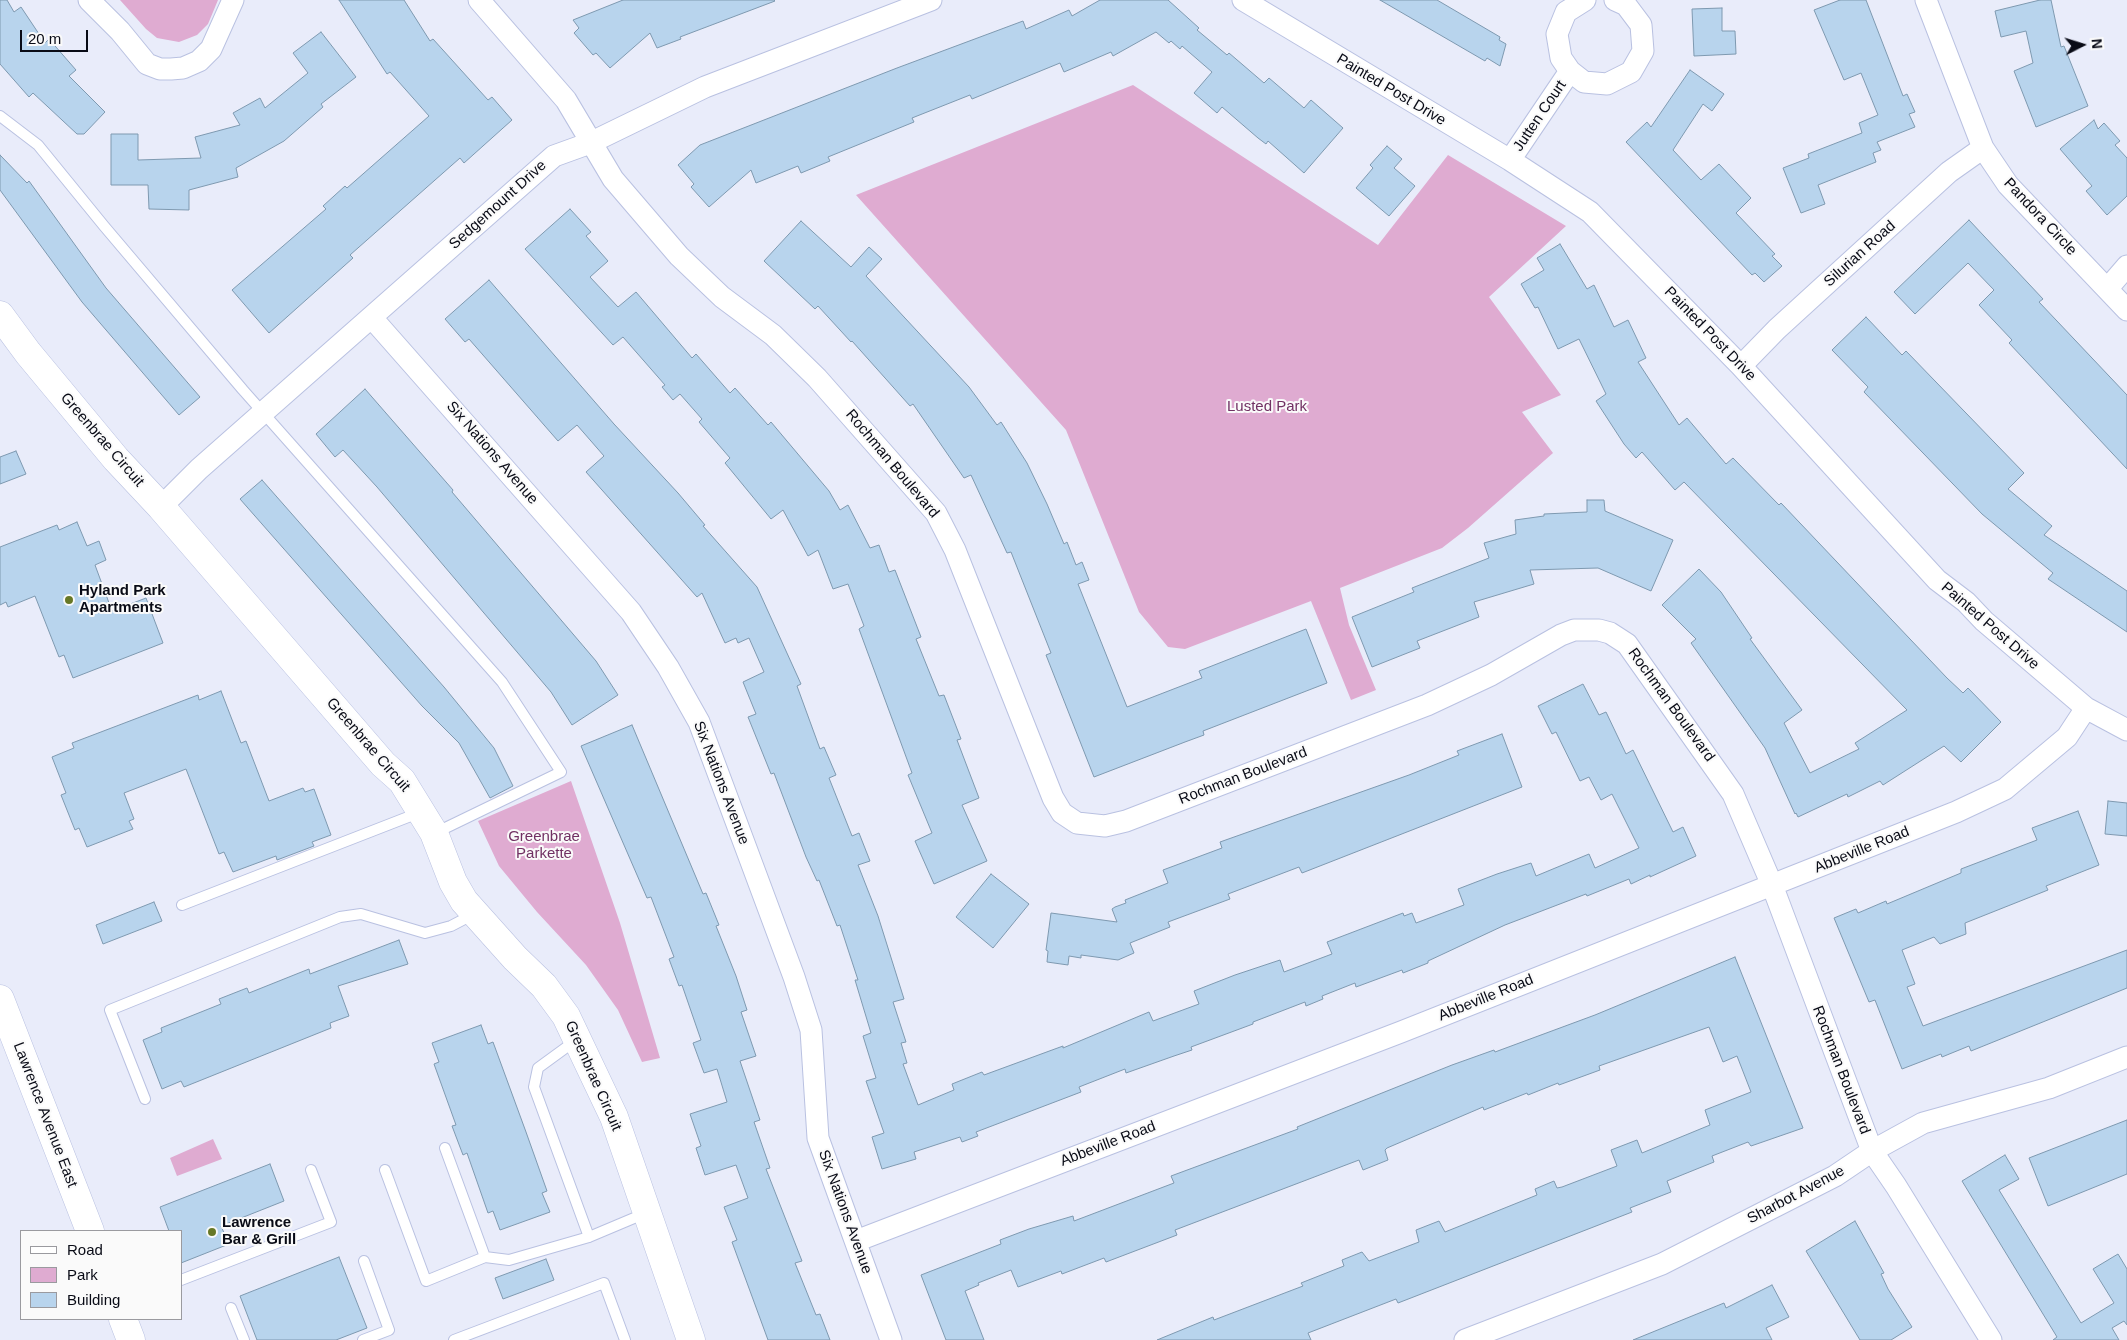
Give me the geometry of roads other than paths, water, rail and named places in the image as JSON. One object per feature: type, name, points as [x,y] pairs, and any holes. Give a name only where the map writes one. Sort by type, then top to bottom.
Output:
[{"type":"street","points":[[89,0],[120,31],[147,64],[160,69],[183,68],[199,61],[211,50],[233,0]]},
{"type":"street","name":"Rochman Boulevard","points":[[479,0],[566,100],[612,179],[679,256],[722,297],[772,335],[817,378],[936,513],[955,550],[1044,778],[1057,806],[1077,823],[1096,826],[1126,821],[1427,705],[1491,675],[1561,635],[1574,630],[1599,630],[1610,633],[1627,644],[1733,794],[1772,885],[1872,1151],[1896,1186],[1991,1340]]},
{"type":"street","name":"Sedgemount Drive","points":[[161,507],[199,469],[554,156],[590,143],[705,87],[932,0]]},
{"type":"street","name":"Painted Post Drive","points":[[1243,0],[1510,160],[1590,212],[1741,366],[1937,580],[1966,602],[1984,621],[2086,708],[2127,730]]},
{"type":"street","name":"Jutten Court","points":[[1585,0],[1566,12],[1556,34],[1561,58],[1570,71],[1584,82],[1607,84],[1631,72],[1643,51],[1641,25],[1626,5],[1615,0]]},
{"type":"street","name":"Pandora Circle","points":[[1926,0],[1983,148],[2008,185],[2127,310]]},
{"type":"street","name":"Jutten Court","points":[[1510,160],[1570,71]]},
{"type":"street","name":"Silurian Road","points":[[1741,366],[1777,329],[1949,172],[1983,148]]},
{"type":"street","points":[[2108,288],[2127,266]]},
{"type":"street","name":"Greenbrae Circuit","points":[[0,315],[80,417],[161,507],[383,764],[402,781],[428,823],[453,882],[464,901],[547,990],[566,1016],[614,1117],[691,1340]]},
{"type":"street","name":"Six Nations Avenue","points":[[372,318],[625,604],[668,667],[699,722],[794,977],[811,1030],[818,1138],[891,1340]]},
{"type":"street","name":"Abbeville Road","points":[[856,1241],[1401,1032],[1956,812],[2006,789],[2067,737],[2086,708]]},
{"type":"street","name":"Lawrence Avenue East","points":[[0,999],[90,1230]]},
{"type":"street","name":"Sharbot Avenue","points":[[1465,1340],[1662,1264],[1834,1176],[1872,1151],[1923,1123],[2049,1088],[2127,1057]]},
{"type":"street","points":[[123,1320],[132,1340]]},
{"type":"lane","points":[[0,116],[38,145],[243,390],[502,682],[561,772],[428,823],[182,905]]},
{"type":"lane","points":[[145,1099],[110,1010],[340,917],[362,914],[425,933],[451,926],[475,914]]},
{"type":"lane","points":[[578,1039],[538,1068],[534,1087],[588,1237]]},
{"type":"lane","points":[[445,1148],[485,1258]]},
{"type":"lane","points":[[182,1280],[331,1222],[311,1170]]},
{"type":"lane","points":[[385,1170],[426,1281],[485,1258],[510,1260],[588,1237],[646,1213]]},
{"type":"lane","points":[[363,1340],[389,1330],[364,1261]]},
{"type":"lane","points":[[454,1340],[604,1283],[625,1340]]},
{"type":"lane","points":[[231,1308],[244,1340]]},
{"type":"place","name":"Hyland Park Apartments","points":[[69,600]]},
{"type":"place","name":"Lawrence Bar & Grill","points":[[212,1232]]},
{"type":"park label","name":"Lusted Park","points":[[1267,407]]},
{"type":"park label","name":"Greenbrae Parkette","points":[[544,846]]}]
